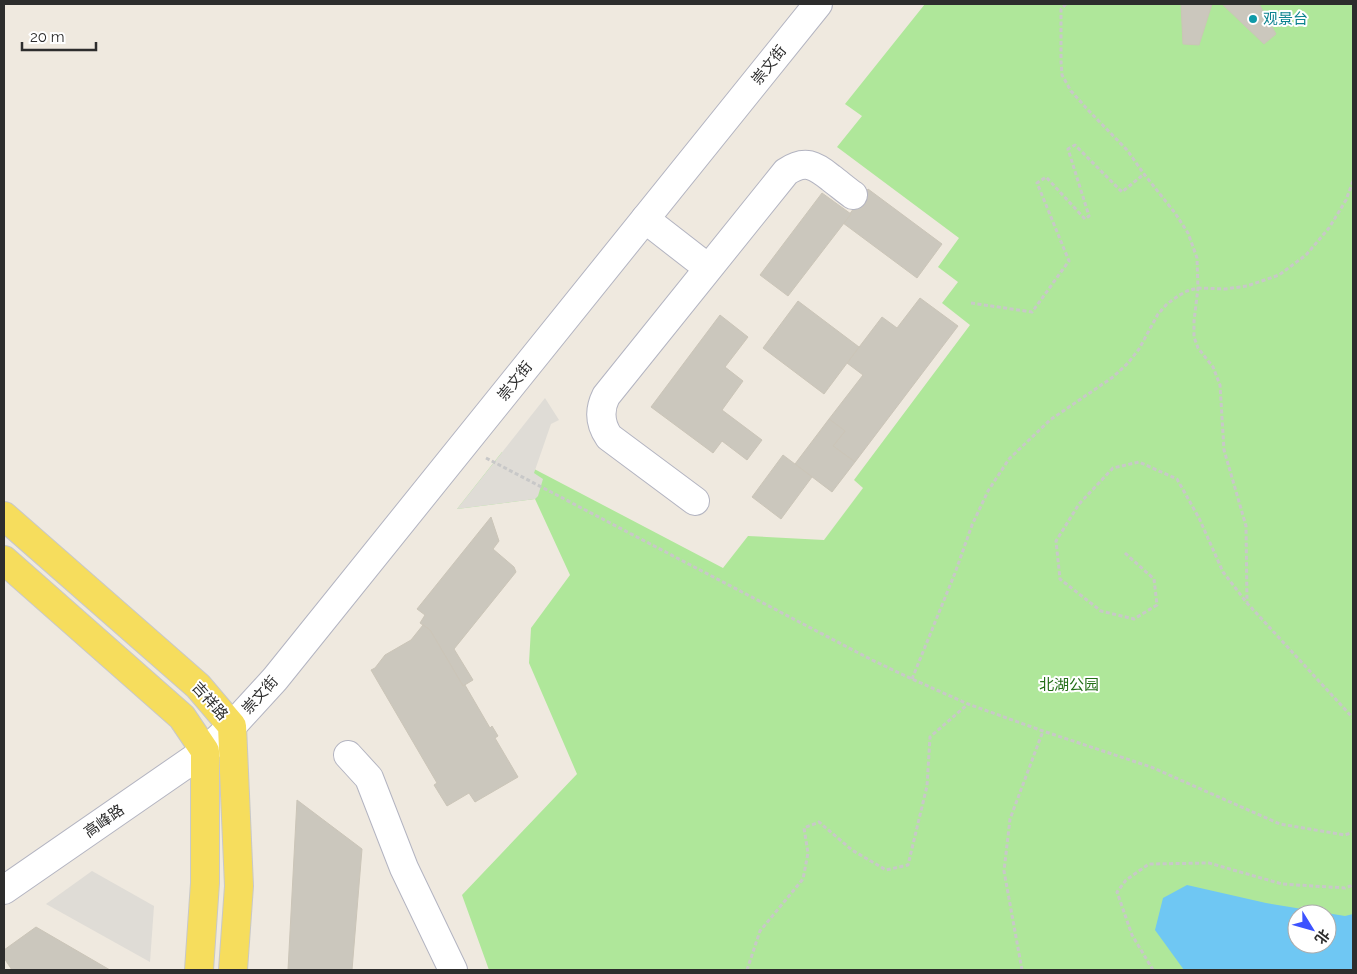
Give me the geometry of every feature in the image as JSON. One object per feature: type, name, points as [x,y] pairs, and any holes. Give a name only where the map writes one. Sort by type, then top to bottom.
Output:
[{"type":"main road","name":"吉祥路","points":[[4,516],[198,686],[232,726],[239,886],[233,970]]},
{"type":"main road","points":[[4,560],[182,717],[205,751],[205,883],[199,970]]},
{"type":"street","name":"崇文街","points":[[205,751],[232,726],[275,679],[818,4]]},
{"type":"street","points":[[695,501],[609,437],[602,425],[602,403],[786,172],[800,165],[814,166],[853,195]]},
{"type":"street","points":[[645,219],[708,268]]},
{"type":"street","name":"高峰路","points":[[4,890],[205,751]]},
{"type":"street","points":[[348,755],[369,778],[404,868],[452,970]]},
{"type":"path","points":[[1066,4],[1061,10],[1062,75],[1071,91],[1127,150],[1175,213],[1188,233],[1197,258],[1198,288],[1194,337],[1198,348],[1213,367],[1220,385],[1224,450],[1246,526],[1247,603]]},
{"type":"path","points":[[971,303],[1032,312],[1069,261],[1037,183],[1046,177],[1085,219],[1089,216],[1068,149],[1075,145],[1122,192],[1144,174]]},
{"type":"path","points":[[912,679],[955,573],[972,525],[988,491],[1009,458],[1050,420],[1113,377],[1128,363],[1139,349],[1158,314],[1178,296],[1198,288],[1225,289],[1247,286],[1279,275],[1306,255],[1329,228],[1346,200],[1353,181]]},
{"type":"path","points":[[463,446],[872,660],[968,704],[1151,767],[1280,824],[1345,835],[1353,832]]},
{"type":"path","points":[[1125,553],[1154,579],[1157,605],[1134,618],[1101,611],[1060,579],[1056,541],[1079,504],[1113,468],[1139,462],[1177,479],[1199,518],[1223,572],[1247,603],[1353,718]]},
{"type":"path","points":[[747,970],[760,931],[803,879],[808,853],[804,828],[819,822],[852,850],[886,870],[908,865],[927,786],[930,737],[968,704]]},
{"type":"path","points":[[1022,970],[1004,871],[1010,819],[1044,731]]},
{"type":"path","points":[[1153,970],[1132,935],[1117,892],[1126,880],[1149,864],[1209,863],[1282,884],[1345,888],[1353,886]]},
{"type":"green space","name":"北湖公园","points":[[925,4],[1353,4],[1353,970],[489,970],[462,895],[577,774],[529,663],[531,628],[570,575],[535,499],[457,509],[502,452],[723,568],[748,536],[824,540],[863,488],[854,480],[970,325],[942,303],[958,282],[938,267],[959,238],[837,147],[862,116],[845,104]]},
{"type":"shaded area","points":[[545,398],[559,420],[551,424],[534,473],[543,479],[538,496],[535,499],[457,509]]},
{"type":"shaded area","points":[[92,871],[154,906],[150,962],[46,904]]},
{"type":"water","points":[[1187,885],[1287,906],[1287,954],[1337,954],[1337,915],[1345,916],[1353,914],[1353,970],[1184,970],[1155,930],[1163,898]]},
{"type":"building","points":[[1181,4],[1212,4],[1199,45],[1183,44]]},
{"type":"building","name":"观景台","points":[[1222,4],[1259,4],[1276,34],[1264,44]]},
{"type":"building","points":[[868,189],[942,244],[917,278],[843,223]]},
{"type":"building","points":[[822,193],[851,214],[788,296],[760,275]]},
{"type":"building","points":[[920,298],[958,326],[855,462],[833,446],[845,431],[829,419],[863,375],[847,363],[882,317],[897,328]]},
{"type":"building","points":[[798,301],[859,347],[824,394],[763,348]]},
{"type":"building","points":[[720,315],[748,337],[725,367],[743,381],[722,410],[762,440],[747,460],[722,441],[713,453],[651,407]]},
{"type":"building","points":[[829,419],[845,431],[833,446],[855,462],[832,492],[795,464]]},
{"type":"building","points":[[783,455],[812,477],[781,519],[752,497]]},
{"type":"building","points":[[491,517],[499,541],[493,549],[514,567],[516,572],[454,649],[473,680],[463,686],[430,630],[420,623],[425,615],[417,609]]},
{"type":"building","points":[[423,625],[430,630],[490,728],[492,726],[498,736],[495,738],[518,777],[475,802],[469,793],[447,806],[434,785],[437,783],[371,670],[375,668],[385,655],[411,640]]},
{"type":"building","points":[[297,800],[362,849],[352,970],[288,970]]},
{"type":"building","points":[[36,927],[110,970],[12,970],[4,958],[4,950]]},
{"type":"place","name":"观景台","points":[[1253,19]]}]
